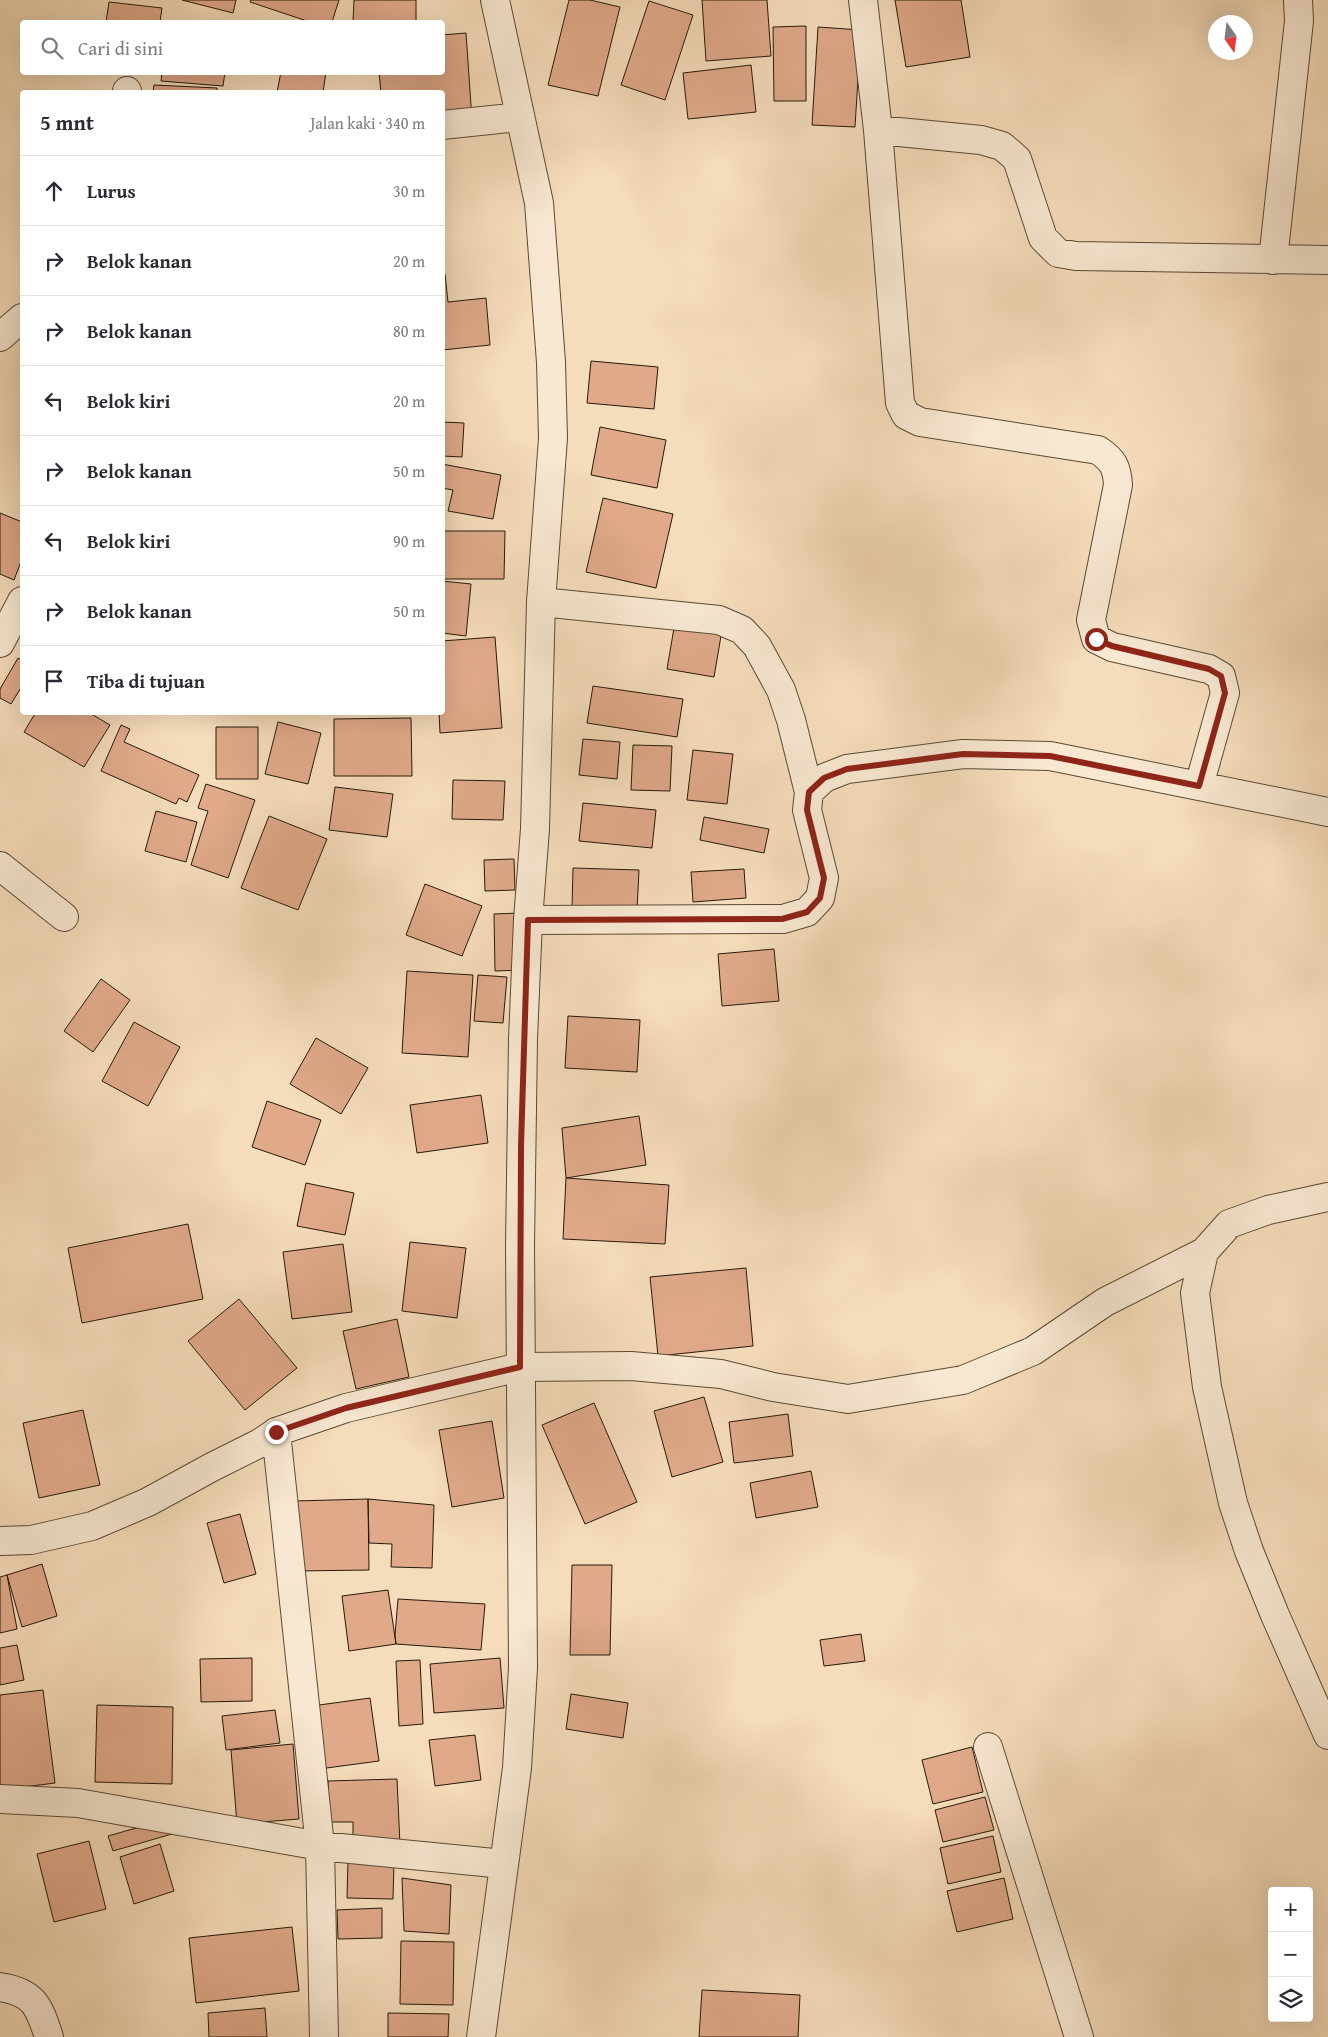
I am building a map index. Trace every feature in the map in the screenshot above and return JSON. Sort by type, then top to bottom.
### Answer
[{"type":"street","points":[[481,2037],[517,1768],[523,1668],[520,1367],[521,1146],[528,920],[535,819],[541,602],[553,438],[551,362],[540,203],[494,0]]},
{"type":"street","points":[[863,0],[878,130],[900,403],[906,415],[920,422],[1098,450],[1110,458],[1118,470],[1118,485],[1092,620],[1096,639],[1112,646],[1209,669],[1221,676],[1225,693],[1199,786]]},
{"type":"street","points":[[1274,260],[1299,20],[1298,0]]},
{"type":"street","points":[[445,125],[520,117]]},
{"type":"street","points":[[878,130],[981,140],[1002,146],[1017,159],[1043,238],[1058,253],[1076,256],[1328,260]]},
{"type":"street","points":[[0,337],[20,320]]},
{"type":"street","points":[[528,920],[782,919],[807,912],[820,898],[824,878],[807,810],[809,792],[791,720],[781,690],[757,646],[742,630],[719,620],[541,602]]},
{"type":"street","points":[[0,643],[20,606]]},
{"type":"street","points":[[809,792],[824,778],[847,769],[963,754],[1050,756],[1328,812]]},
{"type":"street","points":[[0,866],[64,917]]},
{"type":"street","points":[[0,1541],[31,1540],[92,1526],[148,1502],[260,1443],[276,1432],[346,1408],[520,1367],[631,1366],[721,1374],[774,1387],[848,1399],[963,1380],[1033,1351],[1105,1302],[1204,1252],[1229,1224],[1268,1210],[1328,1197]]},
{"type":"street","points":[[1204,1252],[1195,1293],[1207,1387],[1233,1504],[1249,1551],[1328,1735]]},
{"type":"street","points":[[276,1432],[320,1846],[324,2037]]},
{"type":"street","points":[[988,1747],[1079,2037]]},
{"type":"street","points":[[0,1799],[78,1803],[320,1846],[504,1864]]},
{"type":"street","points":[[0,1987],[23,1992],[31,2000],[38,2008],[49,2037]]},
{"type":"building","points":[[182,0],[236,0],[233,13]]},
{"type":"building","points":[[251,0],[339,0],[333,20],[304,20],[250,2]]},
{"type":"building","points":[[354,0],[416,0],[416,20],[353,20]]},
{"type":"building","points":[[569,0],[590,0],[620,7],[598,96],[548,85]]},
{"type":"building","points":[[702,0],[767,0],[771,56],[706,61]]},
{"type":"building","points":[[895,0],[961,0],[970,57],[906,67]]},
{"type":"building","points":[[649,1],[693,15],[665,100],[621,85]]},
{"type":"building","points":[[109,2],[162,8],[160,20],[106,20]]},
{"type":"building","points":[[806,26],[806,101],[774,101],[773,27]]},
{"type":"building","points":[[818,27],[861,30],[855,127],[812,125]]},
{"type":"building","points":[[466,33],[472,120],[445,122],[445,90],[381,90],[379,75],[445,75],[445,35]]},
{"type":"building","points":[[751,65],[756,112],[688,119],[683,73]]},
{"type":"building","points":[[162,75],[225,75],[223,86],[161,81]]},
{"type":"building","points":[[280,75],[326,75],[323,90],[277,90]]},
{"type":"building","points":[[154,85],[217,88],[217,90],[153,90]]},
{"type":"building","points":[[445,274],[448,302],[486,298],[490,345],[445,350]]},
{"type":"building","points":[[591,361],[658,367],[654,409],[587,403]]},
{"type":"building","points":[[445,422],[464,423],[462,457],[445,456]]},
{"type":"building","points":[[600,427],[666,440],[657,488],[591,475]]},
{"type":"building","points":[[445,465],[501,475],[493,519],[448,511],[453,490],[445,489]]},
{"type":"building","points":[[603,498],[673,514],[656,588],[586,572]]},
{"type":"building","points":[[0,513],[20,521],[20,564],[14,580],[0,574]]},
{"type":"building","points":[[445,531],[505,531],[504,579],[445,579]]},
{"type":"building","points":[[445,581],[471,584],[466,636],[445,633]]},
{"type":"building","points":[[675,622],[722,630],[714,677],[667,669]]},
{"type":"building","points":[[495,637],[502,728],[440,733],[439,715],[445,715],[445,641]]},
{"type":"building","points":[[18,658],[20,660],[20,689],[11,704],[0,698],[0,689]]},
{"type":"building","points":[[593,686],[683,699],[677,737],[587,723]]},
{"type":"building","points":[[34,715],[93,715],[110,725],[84,767],[24,732]]},
{"type":"building","points":[[411,718],[412,776],[334,776],[334,719]]},
{"type":"building","points":[[278,722],[321,733],[308,784],[265,774]]},
{"type":"building","points":[[121,725],[130,729],[124,742],[199,775],[187,802],[179,798],[176,804],[101,771]]},
{"type":"building","points":[[216,727],[258,727],[258,779],[216,779]]},
{"type":"building","points":[[583,739],[620,742],[617,779],[579,775]]},
{"type":"building","points":[[633,745],[672,746],[670,791],[631,790]]},
{"type":"building","points":[[693,750],[733,754],[727,804],[687,800]]},
{"type":"building","points":[[453,780],[505,781],[503,820],[452,819]]},
{"type":"building","points":[[206,784],[255,800],[228,878],[191,865],[208,811],[198,808]]},
{"type":"building","points":[[335,787],[393,794],[387,837],[329,830]]},
{"type":"building","points":[[583,803],[656,810],[652,848],[579,841]]},
{"type":"building","points":[[156,811],[197,822],[186,862],[145,851]]},
{"type":"building","points":[[269,816],[327,839],[298,910],[241,888]]},
{"type":"building","points":[[704,817],[769,829],[764,853],[700,840]]},
{"type":"building","points":[[514,859],[515,890],[485,891],[484,860]]},
{"type":"building","points":[[573,868],[639,870],[637,911],[572,909]]},
{"type":"building","points":[[744,869],[746,898],[693,902],[691,872]]},
{"type":"building","points":[[425,884],[482,906],[462,956],[406,935]]},
{"type":"building","points":[[520,913],[522,970],[495,971],[494,914]]},
{"type":"building","points":[[774,949],[779,1001],[722,1006],[718,954]]},
{"type":"building","points":[[407,971],[473,975],[468,1057],[402,1053]]},
{"type":"building","points":[[478,975],[507,977],[503,1023],[474,1021]]},
{"type":"building","points":[[101,979],[130,1000],[93,1052],[64,1031]]},
{"type":"building","points":[[568,1016],[640,1020],[637,1072],[565,1068]]},
{"type":"building","points":[[134,1022],[180,1047],[148,1106],[102,1081]]},
{"type":"building","points":[[316,1038],[368,1068],[341,1114],[290,1084]]},
{"type":"building","points":[[481,1095],[488,1143],[417,1153],[410,1105]]},
{"type":"building","points":[[267,1101],[321,1120],[305,1165],[252,1147]]},
{"type":"building","points":[[639,1116],[646,1165],[566,1178],[562,1128]]},
{"type":"building","points":[[566,1178],[669,1185],[665,1244],[563,1239]]},
{"type":"building","points":[[306,1183],[354,1193],[345,1235],[297,1226]]},
{"type":"building","points":[[188,1224],[203,1299],[82,1323],[68,1248]]},
{"type":"building","points":[[410,1242],[466,1248],[457,1318],[402,1311]]},
{"type":"building","points":[[343,1244],[352,1312],[292,1319],[283,1252]]},
{"type":"building","points":[[746,1268],[753,1346],[658,1356],[650,1277]]},
{"type":"building","points":[[239,1299],[297,1368],[245,1410],[188,1341]]},
{"type":"building","points":[[397,1319],[409,1377],[356,1389],[343,1331]]},
{"type":"building","points":[[704,1397],[723,1462],[672,1477],[654,1411]]},
{"type":"building","points":[[594,1403],[637,1502],[585,1524],[542,1425]]},
{"type":"building","points":[[83,1410],[100,1485],[39,1498],[23,1423]]},
{"type":"building","points":[[788,1414],[793,1456],[734,1463],[729,1422]]},
{"type":"building","points":[[492,1421],[504,1498],[452,1507],[439,1430]]},
{"type":"building","points":[[811,1471],[818,1507],[756,1518],[750,1483]]},
{"type":"building","points":[[368,1499],[369,1570],[296,1571],[295,1501]]},
{"type":"building","points":[[368,1499],[434,1505],[432,1568],[391,1567],[392,1544],[369,1543]]},
{"type":"building","points":[[240,1514],[256,1574],[224,1583],[207,1523]]},
{"type":"building","points":[[42,1564],[57,1616],[22,1627],[7,1575]]},
{"type":"building","points":[[572,1565],[612,1565],[610,1655],[570,1655]]},
{"type":"building","points":[[7,1575],[17,1629],[0,1633],[0,1577]]},
{"type":"building","points":[[388,1590],[396,1644],[349,1651],[342,1596]]},
{"type":"building","points":[[398,1599],[485,1604],[481,1650],[396,1644]]},
{"type":"building","points":[[861,1634],[865,1661],[824,1666],[820,1640]]},
{"type":"building","points":[[17,1645],[24,1680],[0,1685],[0,1648]]},
{"type":"building","points":[[252,1658],[252,1701],[201,1702],[200,1659]]},
{"type":"building","points":[[500,1658],[504,1708],[434,1713],[430,1664]]},
{"type":"building","points":[[420,1660],[423,1724],[399,1726],[396,1661]]},
{"type":"building","points":[[43,1690],[55,1783],[0,1790],[0,1695]]},
{"type":"building","points":[[571,1694],[628,1703],[623,1738],[566,1729]]},
{"type":"building","points":[[370,1698],[379,1761],[319,1769],[312,1706]]},
{"type":"building","points":[[97,1705],[173,1707],[172,1784],[95,1782]]},
{"type":"building","points":[[275,1710],[280,1743],[226,1750],[222,1716]]},
{"type":"building","points":[[475,1735],[481,1780],[435,1786],[429,1740]]},
{"type":"building","points":[[293,1744],[299,1819],[237,1824],[231,1750]]},
{"type":"building","points":[[972,1747],[983,1792],[933,1804],[922,1760]]},
{"type":"building","points":[[397,1779],[400,1845],[353,1847],[353,1822],[330,1822],[328,1781]]},
{"type":"building","points":[[985,1797],[994,1830],[943,1842],[935,1810]]},
{"type":"building","points":[[168,1819],[172,1834],[113,1851],[108,1836]]},
{"type":"building","points":[[993,1836],[1001,1872],[948,1884],[940,1848]]},
{"type":"building","points":[[89,1841],[106,1909],[54,1922],[37,1854]]},
{"type":"building","points":[[160,1844],[174,1891],[134,1904],[120,1857]]},
{"type":"building","points":[[348,1861],[394,1862],[393,1899],[347,1898]]},
{"type":"building","points":[[402,1878],[451,1885],[449,1934],[404,1931]]},
{"type":"building","points":[[1004,1878],[1013,1919],[957,1932],[947,1891]]},
{"type":"building","points":[[382,1908],[382,1938],[338,1939],[337,1910]]},
{"type":"building","points":[[292,1927],[299,1991],[196,2003],[189,1938]]},
{"type":"building","points":[[401,1941],[454,1942],[453,2005],[400,2004]]},
{"type":"building","points":[[702,1990],[800,1995],[798,2037],[699,2037]]},
{"type":"building","points":[[265,2008],[267,2037],[209,2037],[208,2013]]},
{"type":"building","points":[[388,2013],[449,2014],[448,2037],[388,2037]]},
{"type":"route","points":[[276,1432],[346,1408],[520,1367],[521,1146],[528,920],[782,919],[807,912],[820,898],[824,878],[807,810],[809,792],[824,778],[847,769],[963,754],[1050,756],[1199,786],[1225,693],[1221,676],[1209,669],[1112,646],[1096,639]]}]
